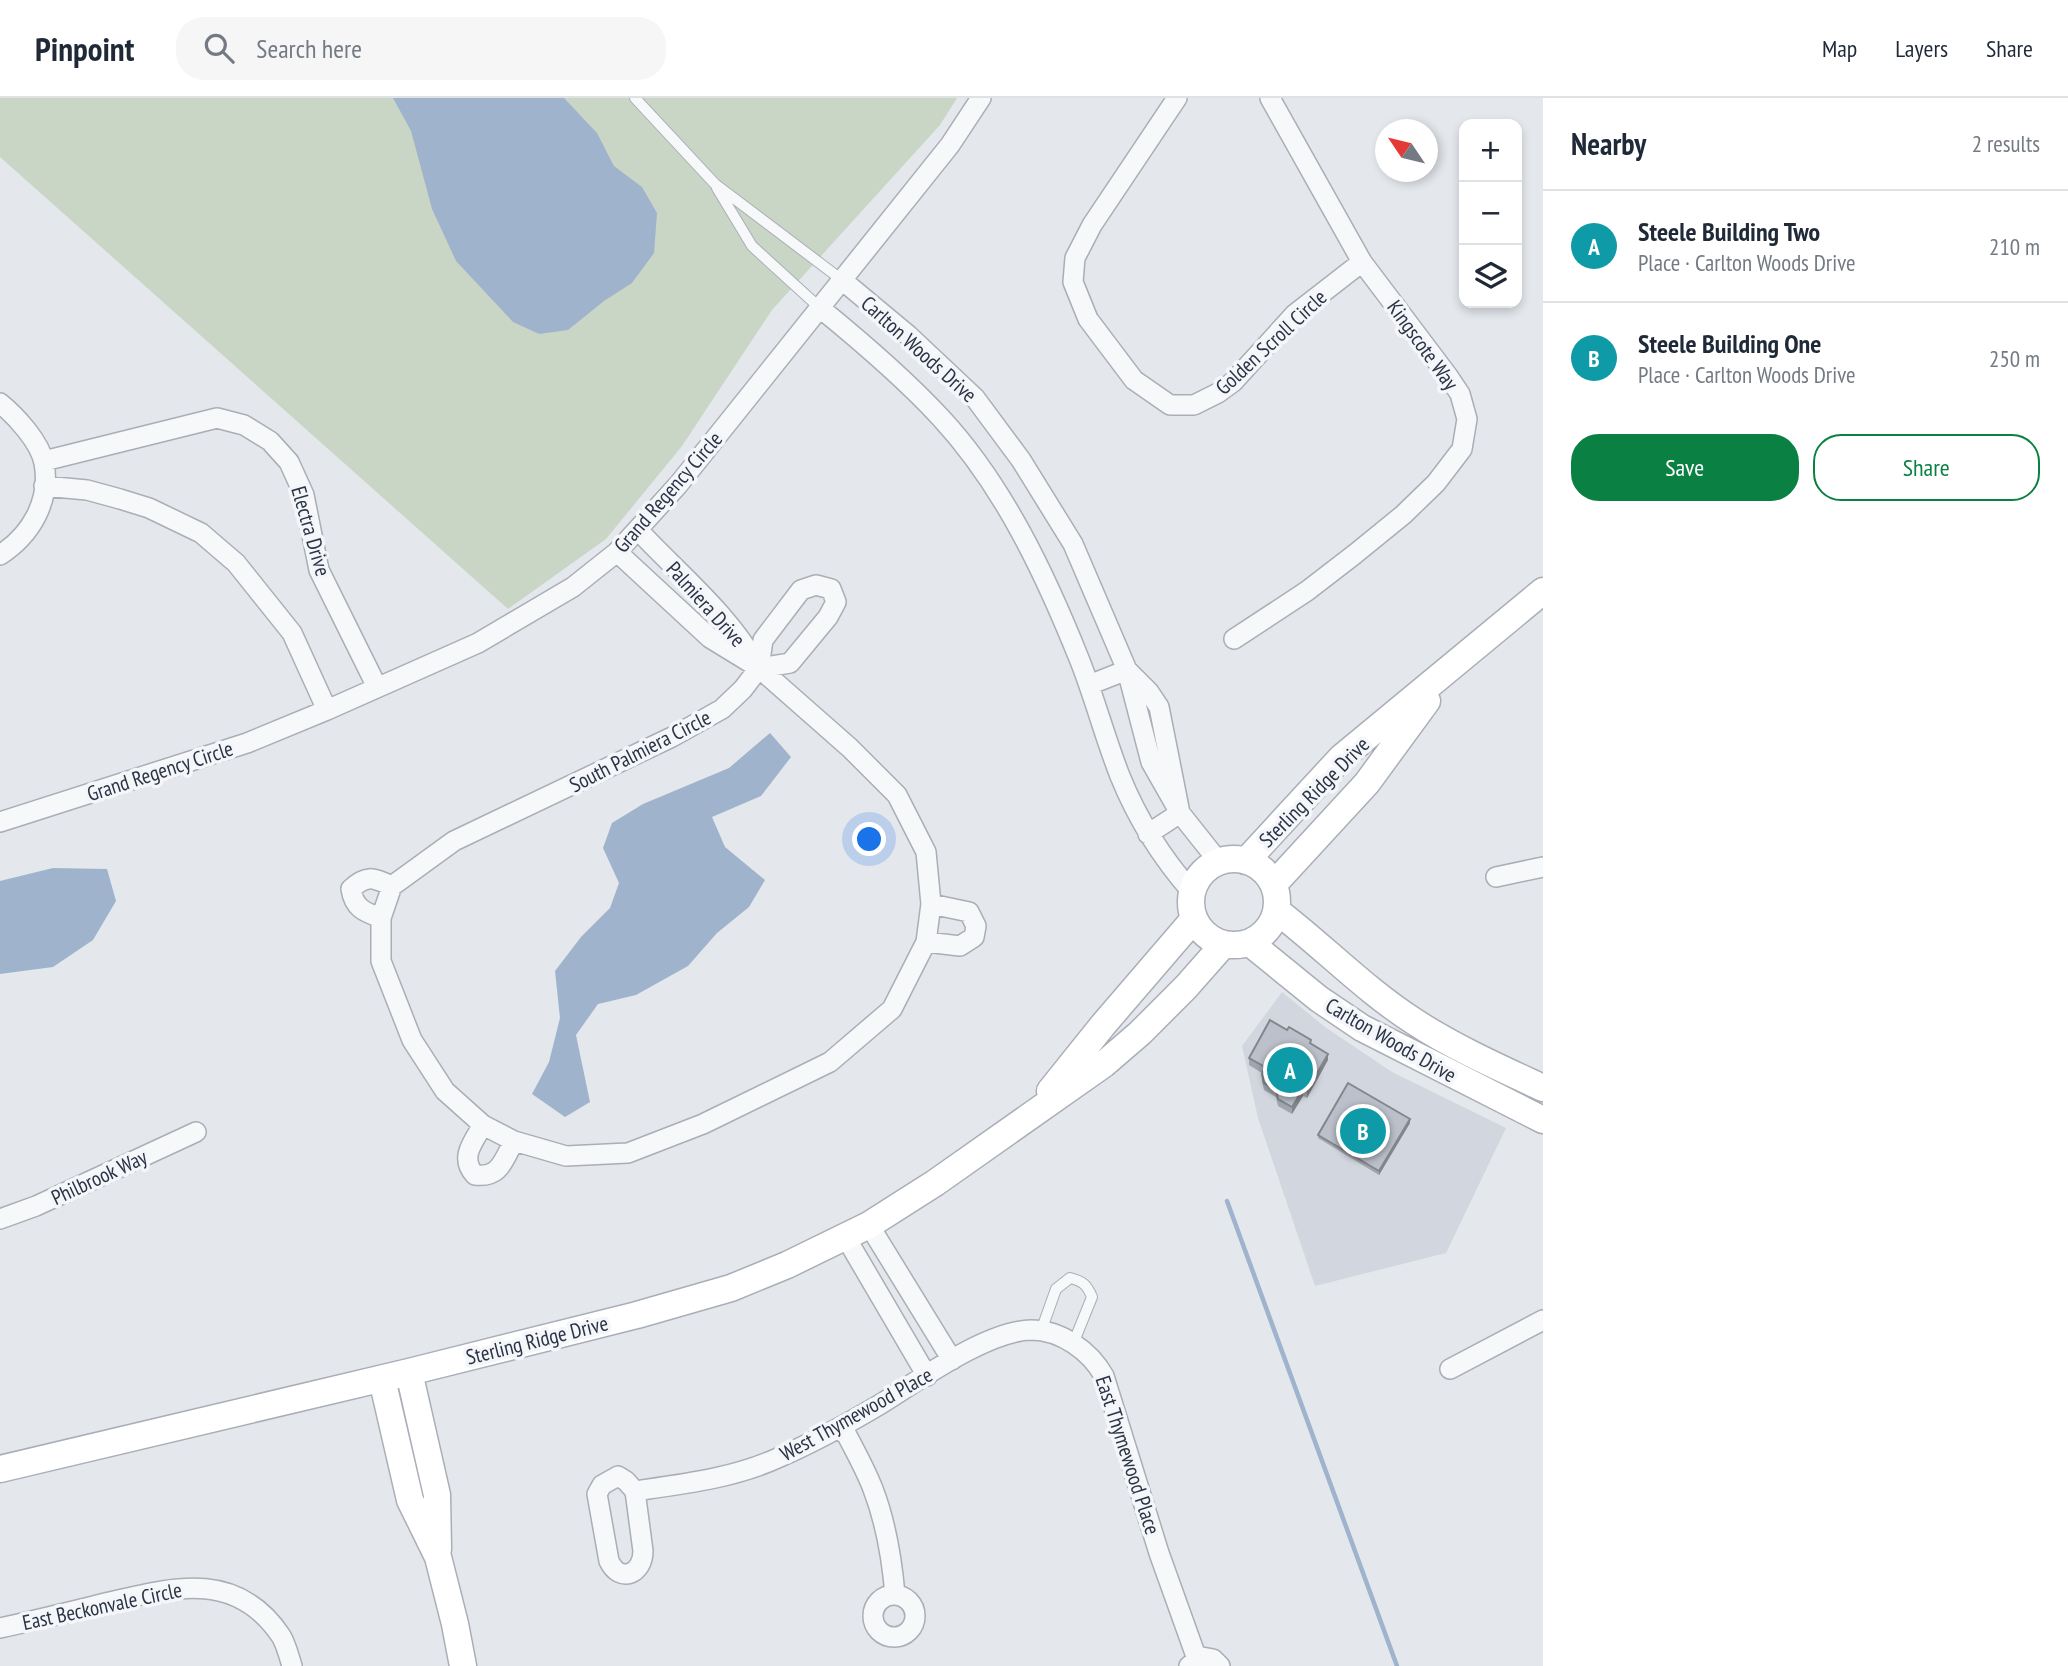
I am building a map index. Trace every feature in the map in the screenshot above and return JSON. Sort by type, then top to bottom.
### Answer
[{"type":"street","name":"Grand Regency Circle","points":[[0,822],[247,743],[478,643],[573,587],[617,552],[678,485],[950,145],[981,98]]},
{"type":"street","name":"Golden Scroll Circle","points":[[1177,98],[1092,225],[1075,258],[1073,282],[1088,319],[1134,380],[1170,405],[1194,405],[1218,393],[1233,382],[1296,314],[1362,262]]},
{"type":"street","name":"Kingscote Way","points":[[1234,639],[1307,591],[1403,515],[1436,483],[1462,449],[1467,419],[1460,394],[1362,262],[1270,98]]},
{"type":"street","name":"Carlton Woods Drive","points":[[842,280],[908,335],[975,398],[1021,460],[1073,544],[1127,670],[1151,762],[1180,813],[1219,862]]},
{"type":"street","name":"Carlton Woods Drive","points":[[820,308],[886,363],[943,420],[991,481],[1036,562],[1088,685],[1121,777],[1148,834],[1192,892]]},
{"type":"street","points":[[0,402],[28,433],[44,461],[43,499],[36,517],[26,535],[0,555]]},
{"type":"street","name":"Electra Drive","points":[[44,461],[217,418],[244,425],[270,441],[289,462],[303,495],[319,570],[377,687]]},
{"type":"street","points":[[44,485],[87,490],[120,499],[201,533],[236,563],[292,633],[327,710]]},
{"type":"street","name":"Palmiera Drive","points":[[638,530],[727,622],[759,668]]},
{"type":"street","name":"Palmiera Drive","points":[[617,552],[710,638],[759,668]]},
{"type":"street","points":[[816,585],[831,589],[836,602],[828,617],[790,663],[759,668],[762,640],[801,590],[816,585]]},
{"type":"street","name":"Sterling Ridge Drive","points":[[1246,860],[1341,758],[1543,591]]},
{"type":"street","points":[[381,918],[362,911],[353,900],[351,890],[360,880],[372,878],[392,886],[381,918],[382,961],[412,1040],[445,1091],[483,1125],[514,1141],[566,1156],[628,1153],[703,1124],[830,1062],[892,1009],[926,942],[932,904],[926,852],[897,795],[850,748],[759,668]]},
{"type":"street","name":"South Palmiera Circle","points":[[392,886],[454,841],[672,737],[722,709],[743,689],[759,668]]},
{"type":"street","points":[[1088,685],[1127,670]]},
{"type":"street","name":"Sterling Ridge Drive","points":[[1274,884],[1367,783],[1448,671]]},
{"type":"street","points":[[1148,834],[1180,813]]},
{"type":"street","points":[[1246,860],[1258,866],[1274,884],[1278,898],[1277,911],[1268,930],[1250,943],[1237,946],[1223,944],[1206,935],[1194,919],[1192,892],[1202,873],[1219,862],[1246,860]]},
{"type":"street","points":[[1496,877],[1543,867]]},
{"type":"street","points":[[926,942],[960,946],[974,937],[976,926],[969,912],[932,904]]},
{"type":"street","name":"Carlton Woods Drive","points":[[1277,911],[1370,990],[1416,1023],[1484,1061],[1543,1088]]},
{"type":"street","name":"Sterling Ridge Drive","points":[[1034,1112],[1103,1025],[1194,919]]},
{"type":"street","name":"Carlton Woods Drive","points":[[1250,943],[1319,999],[1362,1028],[1543,1120]]},
{"type":"street","name":"Sterling Ridge Drive","points":[[0,1469],[382,1379],[637,1315],[732,1288],[787,1265],[869,1225],[935,1183],[1104,1064],[1140,1033],[1223,944]]},
{"type":"street","points":[[1473,1086],[1484,1061]]},
{"type":"street","points":[[483,1125],[467,1153],[468,1168],[475,1175],[487,1177],[499,1169],[514,1141]]},
{"type":"street","name":"Philbrook Way","points":[[0,1219],[36,1206],[196,1132]]},
{"type":"street","points":[[869,1225],[953,1360]]},
{"type":"street","points":[[845,1236],[927,1376]]},
{"type":"street","points":[[1450,1369],[1543,1320]]},
{"type":"street","name":"East Thymewood Place","points":[[953,1360],[993,1339],[1012,1333],[1041,1331],[1073,1344],[1096,1360],[1104,1376],[1193,1662],[1208,1657],[1220,1666]]},
{"type":"street","name":"West Thymewood Place","points":[[635,1491],[735,1473],[776,1459],[842,1426],[953,1360]]},
{"type":"street","points":[[409,1372],[438,1495],[438,1558]]},
{"type":"street","points":[[382,1379],[410,1500],[438,1558],[463,1666]]},
{"type":"street","points":[[842,1426],[880,1507],[895,1595]]},
{"type":"street","name":"East Beckonvale Circle","points":[[0,1628],[158,1591],[194,1587],[226,1593],[251,1605],[282,1637],[292,1666]]},
{"type":"lane","name":"Carlton Woods Drive","points":[[635,98],[715,184],[842,280]]},
{"type":"lane","name":"Carlton Woods Drive","points":[[715,184],[752,246],[820,308]]},
{"type":"lane","points":[[1041,1331],[1056,1289],[1070,1278],[1081,1280],[1092,1297],[1073,1344]]},
{"type":"shaded area","points":[[1282,992],[1325,1027],[1392,1072],[1506,1128],[1446,1253],[1315,1286],[1258,1118],[1242,1046]]},
{"type":"green space","points":[[0,98],[957,98],[940,125],[772,310],[682,446],[606,539],[508,609],[0,157]]},
{"type":"water","points":[[393,98],[564,98],[597,133],[614,166],[642,187],[657,213],[654,253],[632,283],[568,330],[539,334],[513,322],[456,261],[432,209],[411,131]]},
{"type":"water","points":[[770,733],[791,757],[761,796],[712,817],[725,847],[765,880],[749,907],[717,933],[688,966],[636,995],[598,1004],[576,1035],[590,1102],[565,1117],[532,1094],[549,1062],[560,1018],[555,971],[581,937],[610,908],[619,883],[603,848],[612,823],[643,804],[729,768]]},
{"type":"water","points":[[53,868],[107,869],[116,901],[93,940],[53,967],[0,974],[0,881]]},
{"type":"building","points":[[1270,1020],[1287,1030],[1289,1027],[1328,1054],[1307,1091],[1303,1089],[1292,1107],[1278,1099],[1276,1090],[1264,1083],[1262,1074],[1265,1067],[1249,1058]]},
{"type":"building","points":[[1348,1083],[1410,1119],[1379,1171],[1318,1135]]},
{"type":"waterway","points":[[1227,1201],[1397,1666]]},
{"type":"place","name":"Steele Building Two","points":[[1290,1070]]},
{"type":"place","name":"Steele Building One","points":[[1363,1131]]}]
